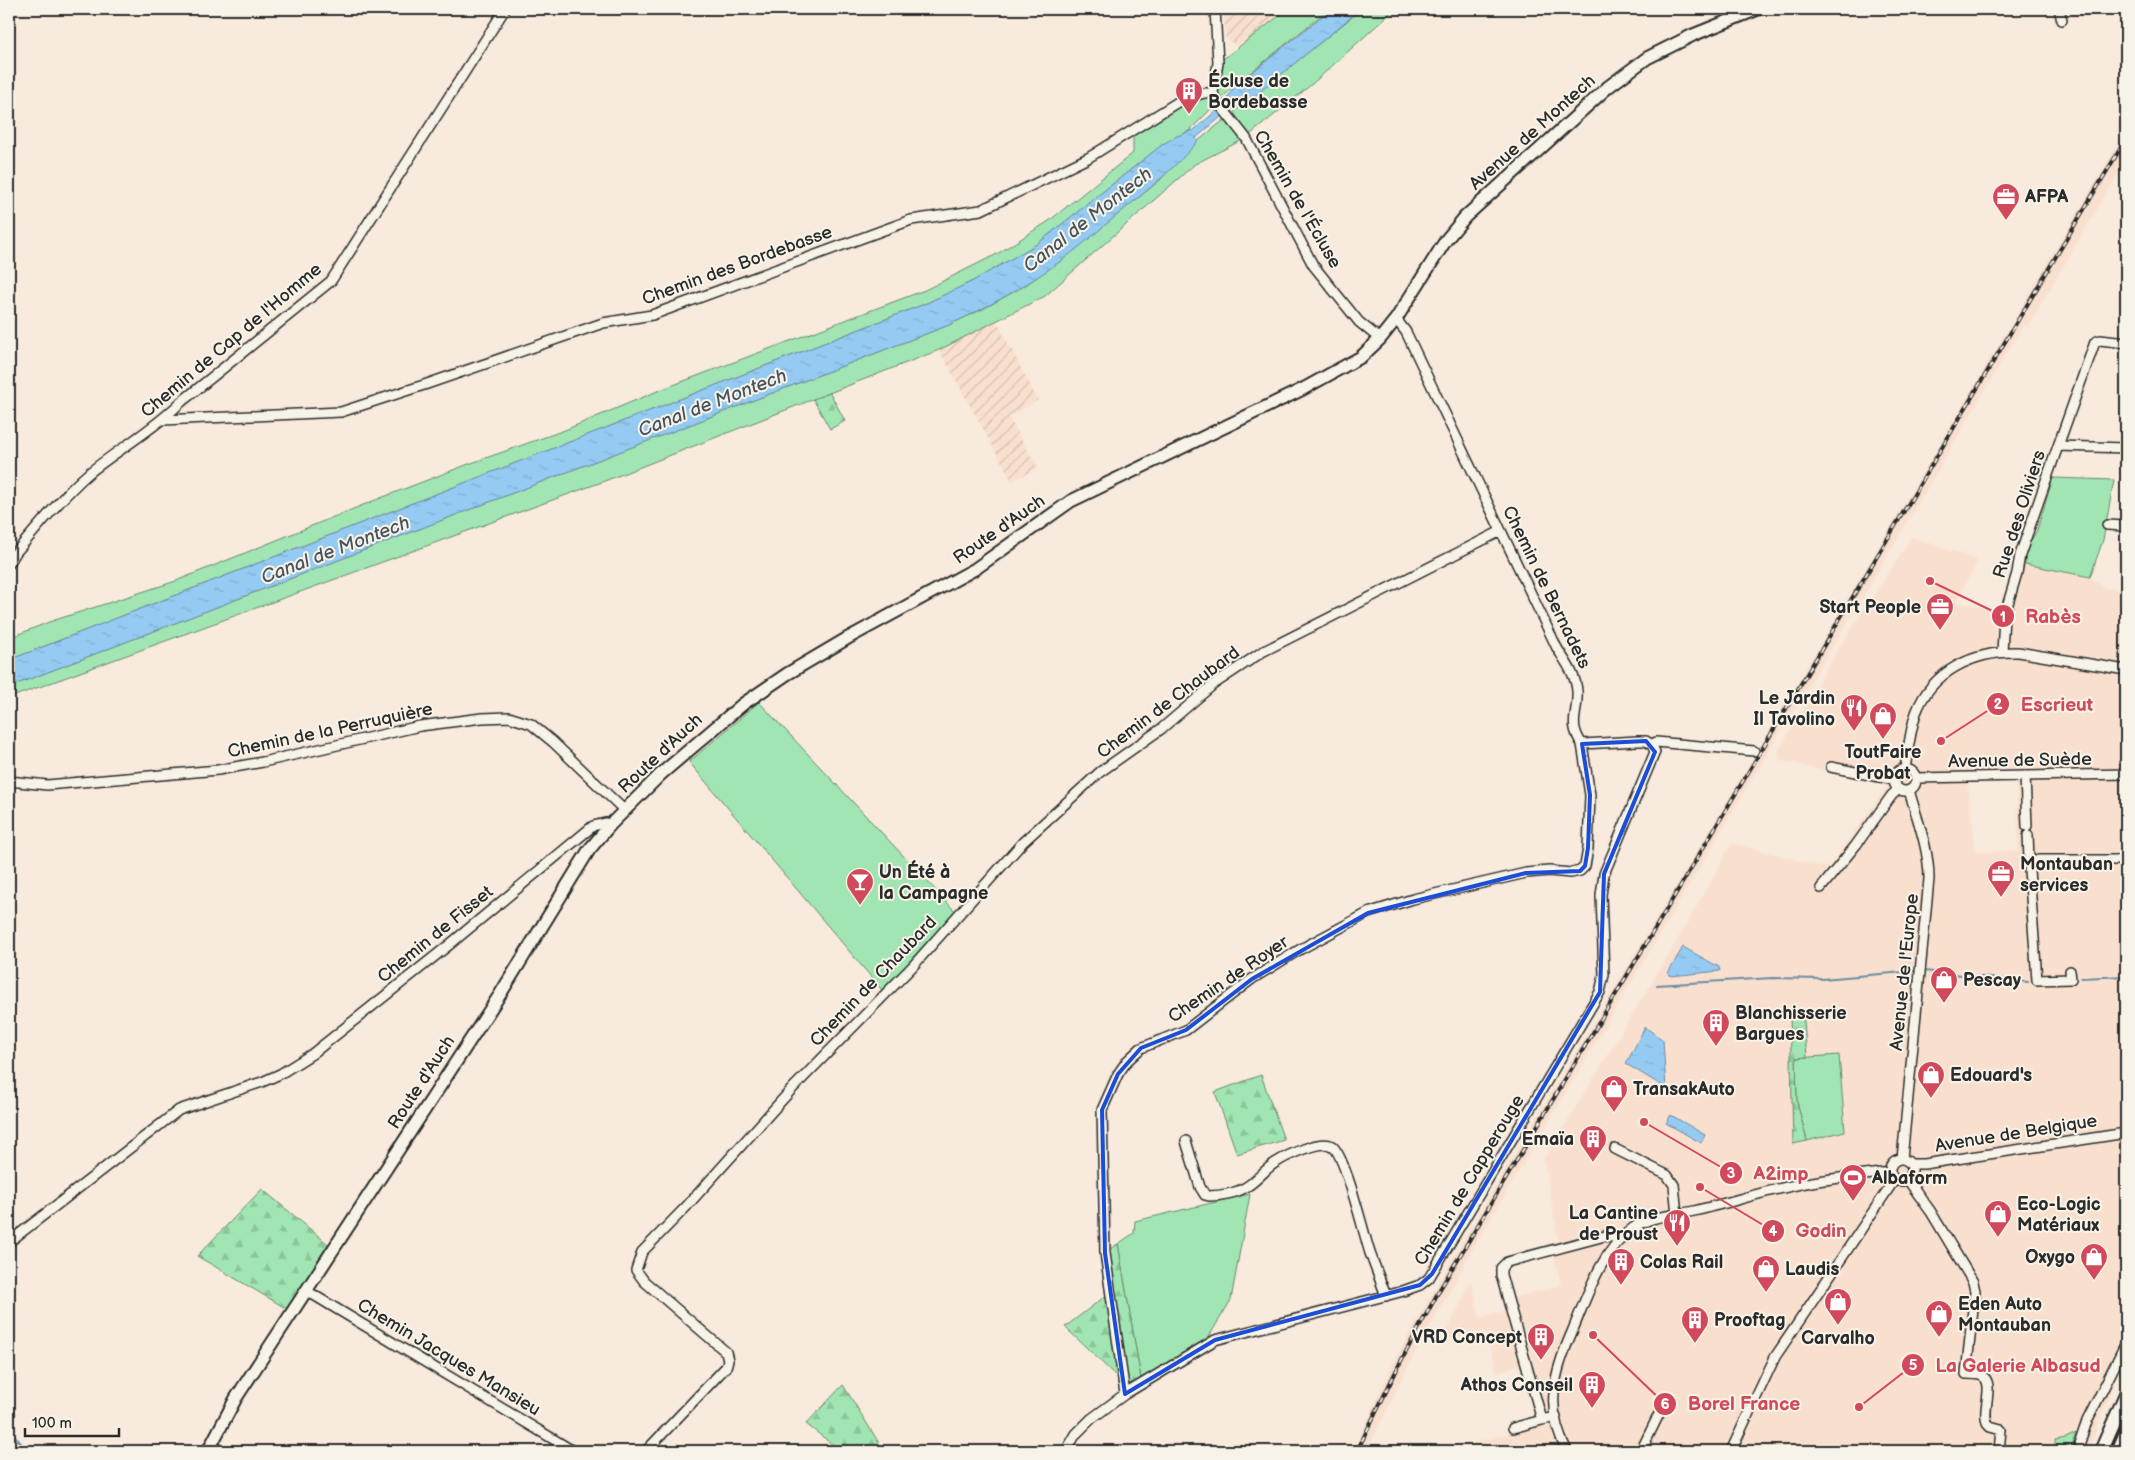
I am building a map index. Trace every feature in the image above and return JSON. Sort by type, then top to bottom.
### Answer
[{"type":"highway","points":[[2101,1451],[2126,1394]]},
{"type":"highway","points":[[2108,1451],[2126,1412]]},
{"type":"highway","points":[[2118,1451],[2126,1433]]},
{"type":"highway","points":[[2125,1451],[2126,1445]]},
{"type":"main road","name":"Avenue de Montech","points":[[1380,339],[1396,319],[1446,240],[1465,217],[1608,87],[1647,58],[1758,9]]},
{"type":"main road","name":"Route d'Auch","points":[[208,1451],[236,1398],[425,1106],[501,993],[589,850],[624,810],[660,774],[742,704],[787,674],[848,638],[975,569],[1085,493],[1303,389],[1360,357],[1380,339]]},
{"type":"street","name":"Chemin de Cap de l'Homme","points":[[9,564],[16,552],[75,485],[163,420],[180,403],[331,281],[505,9]]},
{"type":"street","points":[[1213,92],[1218,63],[1215,9]]},
{"type":"street","points":[[2059,9],[2062,20]]},
{"type":"street","name":"Chemin des Bordebasse","points":[[163,420],[341,412],[603,323],[652,315],[911,220],[981,210],[1088,158],[1181,100],[1213,92]]},
{"type":"street","name":"Chemin de l'Écluse","points":[[1213,92],[1217,102],[1246,138],[1313,265],[1359,322],[1380,339]]},
{"type":"street","name":"Chemin de Bernadets","points":[[1396,319],[1406,332],[1557,648],[1573,675],[1577,689],[1573,725],[1582,744]]},
{"type":"street","name":"Rue des Oliviers","points":[[2002,652],[2004,617],[2017,573],[2020,555],[2092,348],[2095,342],[2100,340],[2126,343]]},
{"type":"street","name":"Rue des Oliviers","points":[[2058,446],[2126,448]]},
{"type":"street","points":[[2107,525],[2126,526]]},
{"type":"street","name":"Chemin de Chaubard","points":[[646,1451],[726,1367],[728,1360],[726,1352],[644,1281],[636,1270],[638,1261],[642,1252],[686,1207],[792,1089],[912,967],[1023,842],[1100,772],[1161,729],[1214,684],[1262,652],[1502,531]]},
{"type":"street","points":[[1905,769],[1915,716],[1924,697],[1940,678],[1968,660],[2002,652],[2028,654],[2126,670]]},
{"type":"street","name":"Chemin de la Perruquière","points":[[9,781],[47,785],[218,770],[263,762],[420,726],[482,718],[509,717],[531,724],[553,742],[624,810]]},
{"type":"street","points":[[1582,744],[1646,741],[1652,745],[1656,742],[1754,751]]},
{"type":"street","name":"Chemin de Royer","points":[[1125,1394],[1105,1253],[1102,1110],[1122,1067],[1141,1048],[1186,1030],[1252,979],[1299,950],[1368,913],[1414,899],[1526,873],[1571,873],[1580,871],[1585,866],[1588,848],[1590,795],[1582,744]]},
{"type":"street","name":"Chemin de Capperouge","points":[[1066,1451],[1076,1434],[1091,1418],[1125,1394],[1215,1340],[1386,1296],[1420,1285],[1432,1274],[1600,992],[1604,975],[1600,895],[1604,874],[1655,752],[1652,745]]},
{"type":"street","points":[[1832,767],[1894,780],[1899,789]]},
{"type":"street","points":[[1821,888],[1856,845],[1892,795],[1899,789],[1909,790],[1914,786],[1915,778],[1913,773],[1905,769],[1899,771],[1894,780]]},
{"type":"street","name":"Avenue de Suède","points":[[1915,778],[2126,774]]},
{"type":"street","points":[[2025,776],[2028,830],[2034,860],[2126,860]]},
{"type":"street","name":"Avenue de l'Europe","points":[[1902,1158],[1928,895],[1929,864],[1909,790]]},
{"type":"street","name":"Chemin de Fisset","points":[[9,1242],[179,1110],[280,1074],[312,1054],[449,945],[593,826],[605,823],[611,824]]},
{"type":"street","points":[[2029,870],[2037,980],[2071,979],[2070,971]]},
{"type":"street","name":"Avenue de Belgique","points":[[1912,1164],[1924,1164],[2126,1133]]},
{"type":"street","points":[[1186,1140],[1200,1187],[1205,1195],[1210,1196],[1245,1188],[1266,1169],[1285,1156],[1325,1144],[1333,1146],[1339,1154],[1346,1172],[1371,1255],[1386,1296]]},
{"type":"street","points":[[1615,1149],[1667,1175],[1674,1185],[1677,1214]]},
{"type":"street","points":[[1567,1451],[1553,1401],[1557,1368],[1598,1271],[1620,1240],[1632,1229],[1653,1218],[1677,1214],[1797,1184],[1892,1176],[1901,1182],[1908,1180],[1913,1171],[1912,1164],[1902,1158],[1893,1162],[1892,1176],[1775,1357],[1731,1451]]},
{"type":"street","points":[[1908,1180],[1931,1212],[1974,1282],[1975,1291],[1966,1374],[1982,1376],[1987,1380],[1986,1419],[1990,1427],[2001,1430],[1999,1451]]},
{"type":"street","points":[[1542,1420],[1501,1268],[1507,1262],[1605,1236],[1620,1240]]},
{"type":"street","name":"Chemin Jacques Mansieu","points":[[307,1291],[573,1451]]},
{"type":"street","points":[[2077,1451],[2087,1421],[2126,1342]]},
{"type":"street","points":[[1641,1451],[1660,1412]]},
{"type":"street","points":[[1513,1428],[1556,1417]]},
{"type":"highlighted area","points":[[1646,741],[1655,752],[1604,874],[1600,992],[1432,1274],[1420,1285],[1215,1340],[1125,1394],[1105,1253],[1102,1110],[1118,1074],[1141,1048],[1186,1030],[1252,979],[1368,913],[1526,873],[1580,871],[1585,866],[1588,848],[1590,795],[1582,744]]},
{"type":"shaded area","points":[[1223,9],[1288,9],[1240,46],[1226,40]]},
{"type":"shaded area","points":[[2067,9],[2088,9],[2088,15],[2069,18]]},
{"type":"shaded area","points":[[2126,131],[2126,160],[2028,326],[2024,324],[1475,1245],[1408,1366],[1367,1451],[1353,1451],[1396,1358],[1464,1238],[1757,752]]},
{"type":"shaded area","points":[[996,320],[1038,400],[1009,417],[1038,468],[1012,481],[939,350]]},
{"type":"shaded area","points":[[1912,537],[1978,560],[1956,602],[2010,612],[2025,564],[2090,577],[2104,588],[2126,589],[2126,1359],[2116,1378],[2088,1451],[1445,1451],[1541,1424],[1523,1364],[1497,1372],[1485,1331],[1443,1340],[1471,1281],[1480,1317],[1513,1309],[1510,1299],[1561,1285],[1552,1248],[1559,1245],[1544,1159],[1676,943],[1732,843],[1828,868],[1888,786],[1780,760],[1779,750],[1835,654]],"holes":[[[2016,779],[2019,851],[1976,852],[1967,780]]]},
{"type":"green space","points":[[1288,9],[1329,9],[1233,87],[1189,131],[1163,144],[1037,244],[973,281],[927,303],[9,660],[9,638],[49,622],[176,581],[373,501],[466,465],[565,430],[660,390],[925,290],[997,254],[1049,221],[1133,153],[1133,131],[1181,100],[1213,92],[1218,63]]},
{"type":"green space","points":[[1362,9],[1395,9],[1312,84],[1246,138],[1195,164],[1045,296],[939,350],[602,482],[9,698],[9,687],[949,325],[985,308],[1024,286],[1062,260],[1160,180],[1198,141]]},
{"type":"green space","points":[[830,393],[845,421],[830,429],[813,399]]},
{"type":"green space","points":[[2053,478],[2114,480],[2103,540],[2090,577],[2025,564],[2025,551],[2037,530]]},
{"type":"green space","points":[[759,702],[955,911],[883,991],[689,762]]},
{"type":"green space","points":[[1803,1011],[1807,1057],[1796,1058],[1797,1102],[1807,1141],[1793,1144],[1790,1012]]},
{"type":"green space","points":[[1839,1055],[1845,1131],[1807,1141],[1797,1102],[1796,1058]]},
{"type":"green space","points":[[1261,1075],[1284,1140],[1237,1154],[1215,1092]]},
{"type":"green space","points":[[262,1189],[328,1244],[289,1310],[197,1256]]},
{"type":"green space","points":[[1250,1194],[1231,1300],[1208,1338],[1141,1379],[1118,1244],[1134,1233],[1135,1221]]},
{"type":"green space","points":[[1118,1244],[1141,1379],[1120,1392],[1117,1377],[1065,1327],[1112,1291],[1108,1250]]},
{"type":"green space","points":[[843,1385],[884,1451],[841,1451],[806,1424]]},
{"type":"green space","points":[[2076,1433],[2070,1451],[2055,1451],[2055,1440],[2066,1438]]},
{"type":"water","name":"Canal de Montech","points":[[1331,9],[1361,9],[1245,104],[1228,111],[1196,138],[1198,141],[1161,178],[1062,260],[1007,295],[979,310],[949,325],[9,687],[9,660],[927,303],[973,281],[1037,244],[1163,144],[1177,136],[1194,130],[1223,105],[1234,87]]},
{"type":"water","points":[[1683,947],[1719,967],[1720,971],[1671,976],[1668,973]]},
{"type":"water","points":[[1645,1027],[1663,1040],[1666,1088],[1626,1064]]},
{"type":"water","points":[[1671,1115],[1705,1135],[1701,1143],[1666,1123]]},
{"type":"waterway","points":[[1657,985],[1772,978],[1822,979],[1916,971]]},
{"type":"waterway","points":[[1924,971],[2028,982]]},
{"type":"waterway","points":[[2081,978],[2126,976]]},
{"type":"waterway","points":[[9,1429],[27,1451]]},
{"type":"railway","points":[[1357,1451],[1401,1361],[1440,1289],[2126,139]]},
{"type":"place","name":"Écluse de Bordebasse","points":[[1189,115]]},
{"type":"place","name":"AFPA","points":[[2006,221]]},
{"type":"place","name":"Rabès","points":[[1930,581]]},
{"type":"place","name":"Start People","points":[[1940,631]]},
{"type":"place","name":"Le Jardin Il Tavolino","points":[[1854,732]]},
{"type":"place","name":"ToutFaire Probat","points":[[1883,740]]},
{"type":"place","name":"Escrieut","points":[[1941,741]]},
{"type":"place","name":"Montauban services","points":[[2001,898]]},
{"type":"place","name":"Un Été à la Campagne","points":[[860,906]]},
{"type":"place","name":"Pescay","points":[[1944,1004]]},
{"type":"place","name":"Blanchisserie Bargues","points":[[1716,1047]]},
{"type":"place","name":"Edouard's","points":[[1931,1099]]},
{"type":"place","name":"TransakAuto","points":[[1614,1113]]},
{"type":"place","name":"A2imp","points":[[1644,1122]]},
{"type":"place","name":"Emaïa","points":[[1593,1163]]},
{"type":"place","name":"Godin","points":[[1700,1187]]},
{"type":"place","name":"Albaform","points":[[1853,1202]]},
{"type":"place","name":"Eco-Logic Matériaux","points":[[1998,1238]]},
{"type":"place","name":"La Cantine de Proust","points":[[1677,1247]]},
{"type":"place","name":"Oxygo","points":[[2094,1281]]},
{"type":"place","name":"Colas Rail","points":[[1621,1286]]},
{"type":"place","name":"Laudis","points":[[1766,1293]]},
{"type":"place","name":"Carvalho","points":[[1838,1326]]},
{"type":"place","name":"Borel France","points":[[1593,1335]]},
{"type":"place","name":"Eden Auto Montauban","points":[[1939,1338]]},
{"type":"place","name":"Prooftag","points":[[1695,1344]]},
{"type":"place","name":"VRD Concept","points":[[1541,1361]]},
{"type":"place","name":"La Galerie Albasud","points":[[1859,1407]]},
{"type":"place","name":"Athos Conseil","points":[[1592,1409]]}]
